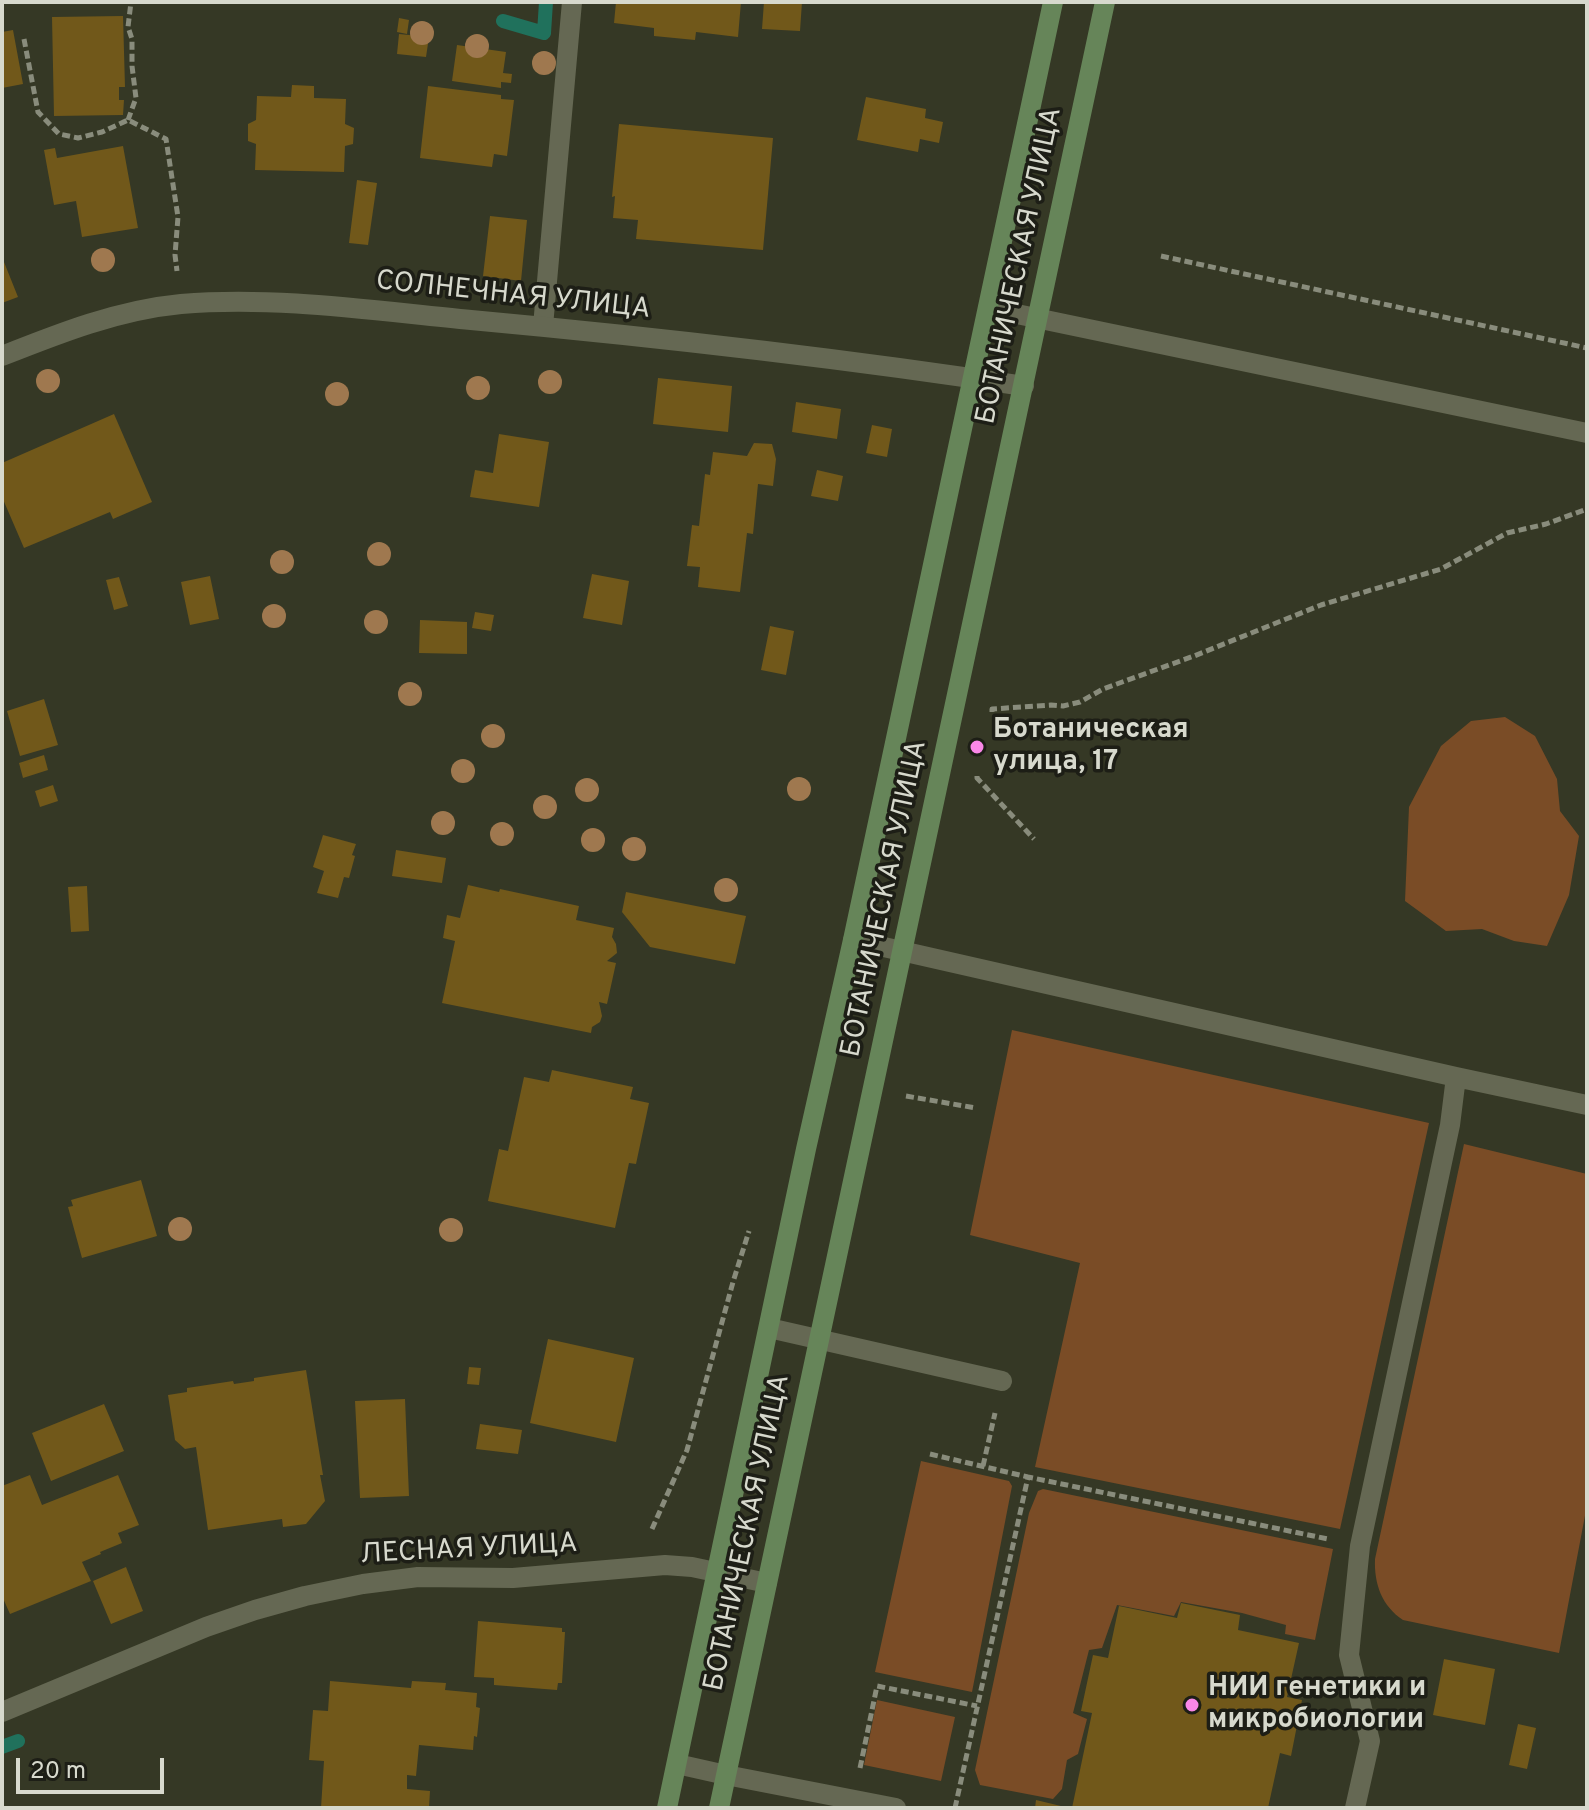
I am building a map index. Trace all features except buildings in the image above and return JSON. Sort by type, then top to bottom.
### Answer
[{"type":"street","points":[[543,326],[572,2]]},
{"type":"street","name":"БОТАНИЧЕСКАЯ УЛИЦА","points":[[667,1808],[1053,2]]},
{"type":"street","name":"БОТАНИЧЕСКАЯ УЛИЦА","points":[[719,1808],[1105,2]]},
{"type":"street","name":"СОЛНЕЧНАЯ УЛИЦА","points":[[2,356],[116,315],[181,304],[262,302],[543,326],[804,356],[1024,386]]},
{"type":"street","points":[[988,308],[1587,433]]},
{"type":"street","points":[[853,940],[1587,1105]]},
{"type":"street","points":[[1355,1808],[1370,1741],[1349,1655],[1360,1546],[1450,1125],[1456,1077]]},
{"type":"street","points":[[769,1328],[1002,1381]]},
{"type":"street","name":"ЛЕСНАЯ УЛИЦА","points":[[2,1712],[206,1627],[305,1596],[363,1584],[418,1577],[513,1578],[665,1565],[692,1567],[767,1583]]},
{"type":"street","points":[[677,1764],[896,1808]]},
{"type":"path","points":[[24,39],[38,112],[59,134],[78,138],[102,132],[128,120],[136,98],[132,39],[128,27],[131,2]]},
{"type":"path","points":[[128,120],[166,139],[178,217],[175,255],[181,304]]},
{"type":"path","points":[[1161,256],[1587,348]]},
{"type":"path","points":[[989,723],[992,709],[1063,706],[1080,702],[1103,689],[1321,605],[1441,569],[1507,533],[1546,524],[1587,509]]},
{"type":"path","points":[[980,764],[977,778],[1034,839]]},
{"type":"path","points":[[904,1095],[976,1108]]},
{"type":"path","points":[[635,1567],[687,1450],[752,1223]]},
{"type":"path","points":[[983,1466],[1002,1381]]},
{"type":"path","points":[[930,1454],[1360,1546]]},
{"type":"path","points":[[955,1808],[1028,1477]]},
{"type":"path","points":[[854,1799],[877,1686],[978,1706]]},
{"type":"shaded area","points":[[1505,717],[1535,736],[1557,779],[1560,811],[1579,836],[1569,895],[1547,946],[1514,941],[1482,929],[1446,931],[1405,901],[1409,807],[1441,746],[1471,721]]},
{"type":"shaded area","points":[[1012,1030],[1429,1123],[1340,1529],[1035,1467],[1080,1263],[970,1235]]},
{"type":"shaded area","points":[[1464,1144],[1587,1174],[1587,1505],[1559,1653],[1403,1620],[1385,1601],[1376,1577],[1375,1559]]},
{"type":"shaded area","points":[[921,1461],[1009,1481],[1012,1486],[972,1692],[875,1672]]},
{"type":"shaded area","points":[[1043,1489],[1333,1549],[1315,1640],[1285,1634],[1286,1625],[1181,1602],[1174,1616],[1117,1605],[1102,1648],[1089,1650],[1073,1713],[1087,1719],[1078,1754],[1067,1760],[1062,1789],[1053,1799],[980,1785],[975,1770],[1029,1513],[1038,1491]]},
{"type":"shaded area","points":[[877,1700],[955,1717],[941,1781],[864,1765]]},
{"type":"waterway","points":[[503,21],[544,33],[546,2]]},
{"type":"waterway","points":[[2,1747],[18,1741]]},
{"type":"place","name":"Ботаническая улица, 17","points":[[977,747]]},
{"type":"place","name":"НИИ генетики и микробиологии","points":[[1192,1705]]}]
